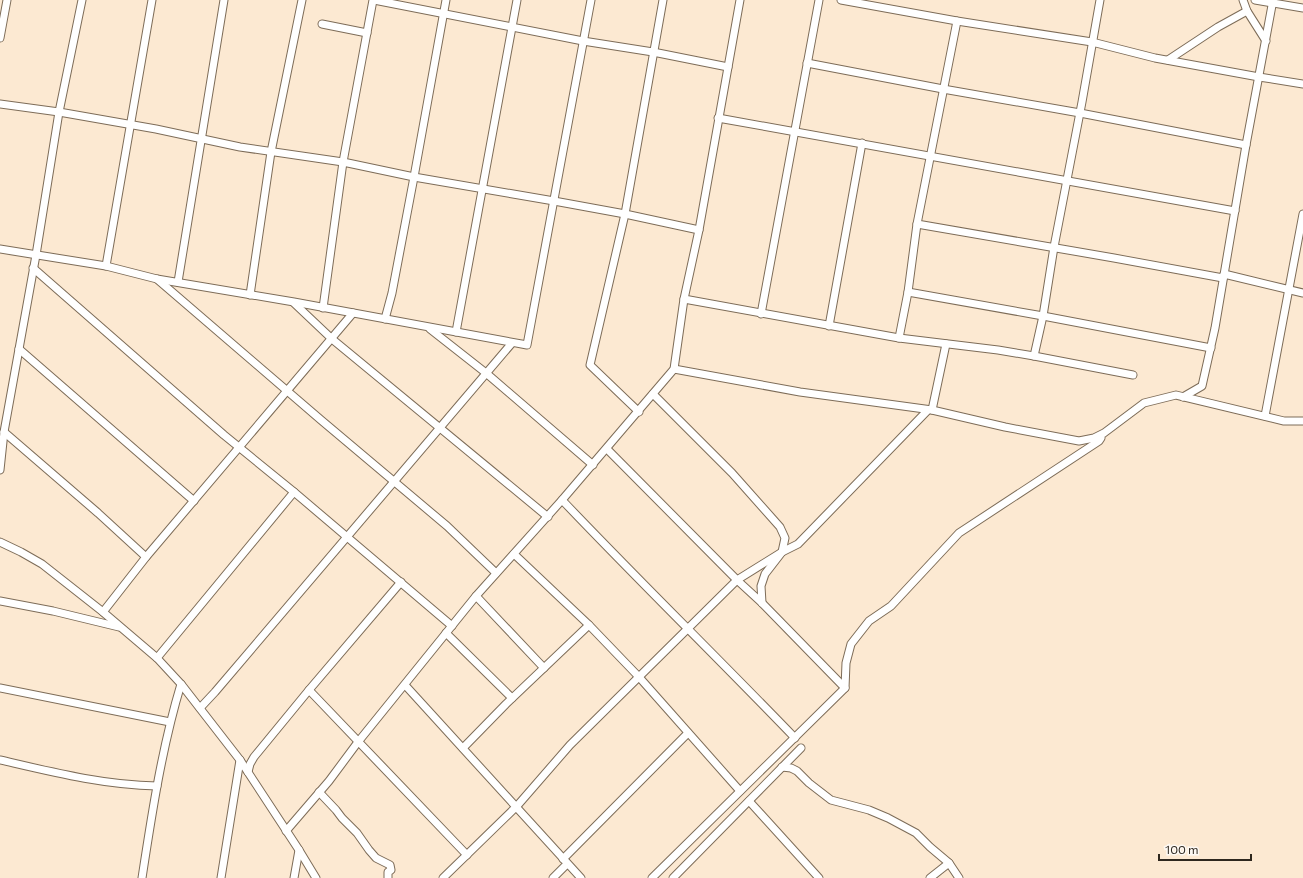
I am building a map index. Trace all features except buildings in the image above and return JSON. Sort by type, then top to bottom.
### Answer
[{"type":"street","points":[[0,38],[7,0]]},
{"type":"street","points":[[0,470],[4,432],[36,255],[59,112],[82,0]]},
{"type":"street","points":[[106,266],[152,0]]},
{"type":"street","points":[[178,282],[224,0]]},
{"type":"street","points":[[250,295],[271,152],[302,0]]},
{"type":"street","points":[[323,308],[343,162],[373,0],[583,42],[653,52],[728,67]]},
{"type":"street","points":[[385,319],[392,293],[446,0]]},
{"type":"street","points":[[456,332],[481,188],[517,0]]},
{"type":"street","points":[[0,249],[106,266],[157,279],[294,302],[352,314],[527,345],[591,0]]},
{"type":"street","points":[[639,412],[590,365],[625,214],[663,0]]},
{"type":"street","points":[[286,832],[476,596],[548,517],[639,412],[674,369],[684,299],[699,230],[740,0]]},
{"type":"street","points":[[761,314],[819,0]]},
{"type":"street","points":[[841,0],[1092,42],[1168,60],[1303,84]]},
{"type":"street","points":[[888,8],[890,0]]},
{"type":"street","points":[[1034,356],[1043,316],[1054,247],[1100,0]]},
{"type":"street","points":[[1244,0],[1246,11],[1266,41]]},
{"type":"street","points":[[1255,0],[1303,8]]},
{"type":"street","points":[[1182,397],[1202,386],[1211,348],[1246,145],[1273,2]]},
{"type":"street","points":[[1168,60],[1218,27],[1246,11]]},
{"type":"street","points":[[899,338],[908,292],[917,224],[957,20]]},
{"type":"street","points":[[322,24],[367,33]]},
{"type":"street","points":[[807,63],[943,90],[1080,113],[1246,145]]},
{"type":"street","points":[[0,104],[59,112],[156,129],[240,147],[343,162],[414,177],[625,214],[699,230]]},
{"type":"street","points":[[718,118],[862,143],[1067,182],[1235,211]]},
{"type":"street","points":[[829,326],[862,143]]},
{"type":"street","points":[[1265,416],[1290,291],[1303,214]]},
{"type":"street","points":[[917,224],[1224,276],[1303,293]]},
{"type":"street","points":[[33,268],[239,448],[402,582],[452,626]]},
{"type":"street","points":[[157,279],[447,526],[496,573]]},
{"type":"street","points":[[908,292],[1211,348]]},
{"type":"street","points":[[684,299],[899,338],[998,350],[1133,375]]},
{"type":"street","points":[[294,302],[332,339],[548,517]]},
{"type":"street","points":[[103,612],[146,558],[352,314]]},
{"type":"street","points":[[428,327],[486,373],[593,465]]},
{"type":"street","points":[[200,708],[512,342]]},
{"type":"street","points":[[443,878],[516,806],[570,745],[737,580],[782,552],[798,544],[930,410],[946,344]]},
{"type":"street","points":[[19,349],[194,501]]},
{"type":"street","points":[[674,369],[800,392],[930,410],[1005,427],[1078,441],[1094,438],[1104,433],[1144,403],[1176,395],[1284,421],[1303,420]]},
{"type":"street","points":[[653,394],[732,473],[780,527],[785,538],[782,552],[765,574],[761,586],[762,603]]},
{"type":"street","points":[[4,432],[98,513],[146,558]]},
{"type":"street","points":[[652,878],[845,688],[846,663],[851,644],[869,621],[891,606],[959,533],[1099,441],[1104,433]]},
{"type":"street","points":[[607,448],[845,688]]},
{"type":"street","points":[[157,658],[294,492]]},
{"type":"street","points":[[562,500],[795,738]]},
{"type":"street","points":[[0,542],[42,564],[103,612],[157,658],[200,708],[240,760],[316,878]]},
{"type":"street","points":[[514,554],[589,625],[639,677],[740,791]]},
{"type":"street","points":[[248,772],[254,757],[309,690],[402,582]]},
{"type":"street","points":[[476,596],[544,668]]},
{"type":"street","points":[[0,601],[53,610],[122,628]]},
{"type":"street","points":[[463,748],[512,698],[589,625]]},
{"type":"street","points":[[446,633],[512,698]]},
{"type":"street","points":[[142,878],[157,786],[170,722],[180,684]]},
{"type":"street","points":[[405,685],[581,878]]},
{"type":"street","points":[[0,688],[170,722]]},
{"type":"street","points":[[309,690],[467,856]]},
{"type":"street","points":[[553,878],[565,862],[688,733]]},
{"type":"street","points":[[673,878],[801,748]]},
{"type":"street","points":[[0,760],[74,777],[135,786],[157,786]]},
{"type":"street","points":[[220,878],[240,760]]},
{"type":"street","points":[[782,767],[791,768],[797,771],[809,783],[831,800],[869,810],[916,833],[949,863],[958,878]]},
{"type":"street","points":[[319,792],[357,833],[376,858],[390,865],[391,870],[388,872],[388,878]]},
{"type":"street","points":[[749,801],[819,878]]},
{"type":"street","points":[[294,878],[299,850]]},
{"type":"street","points":[[930,878],[949,863]]}]
